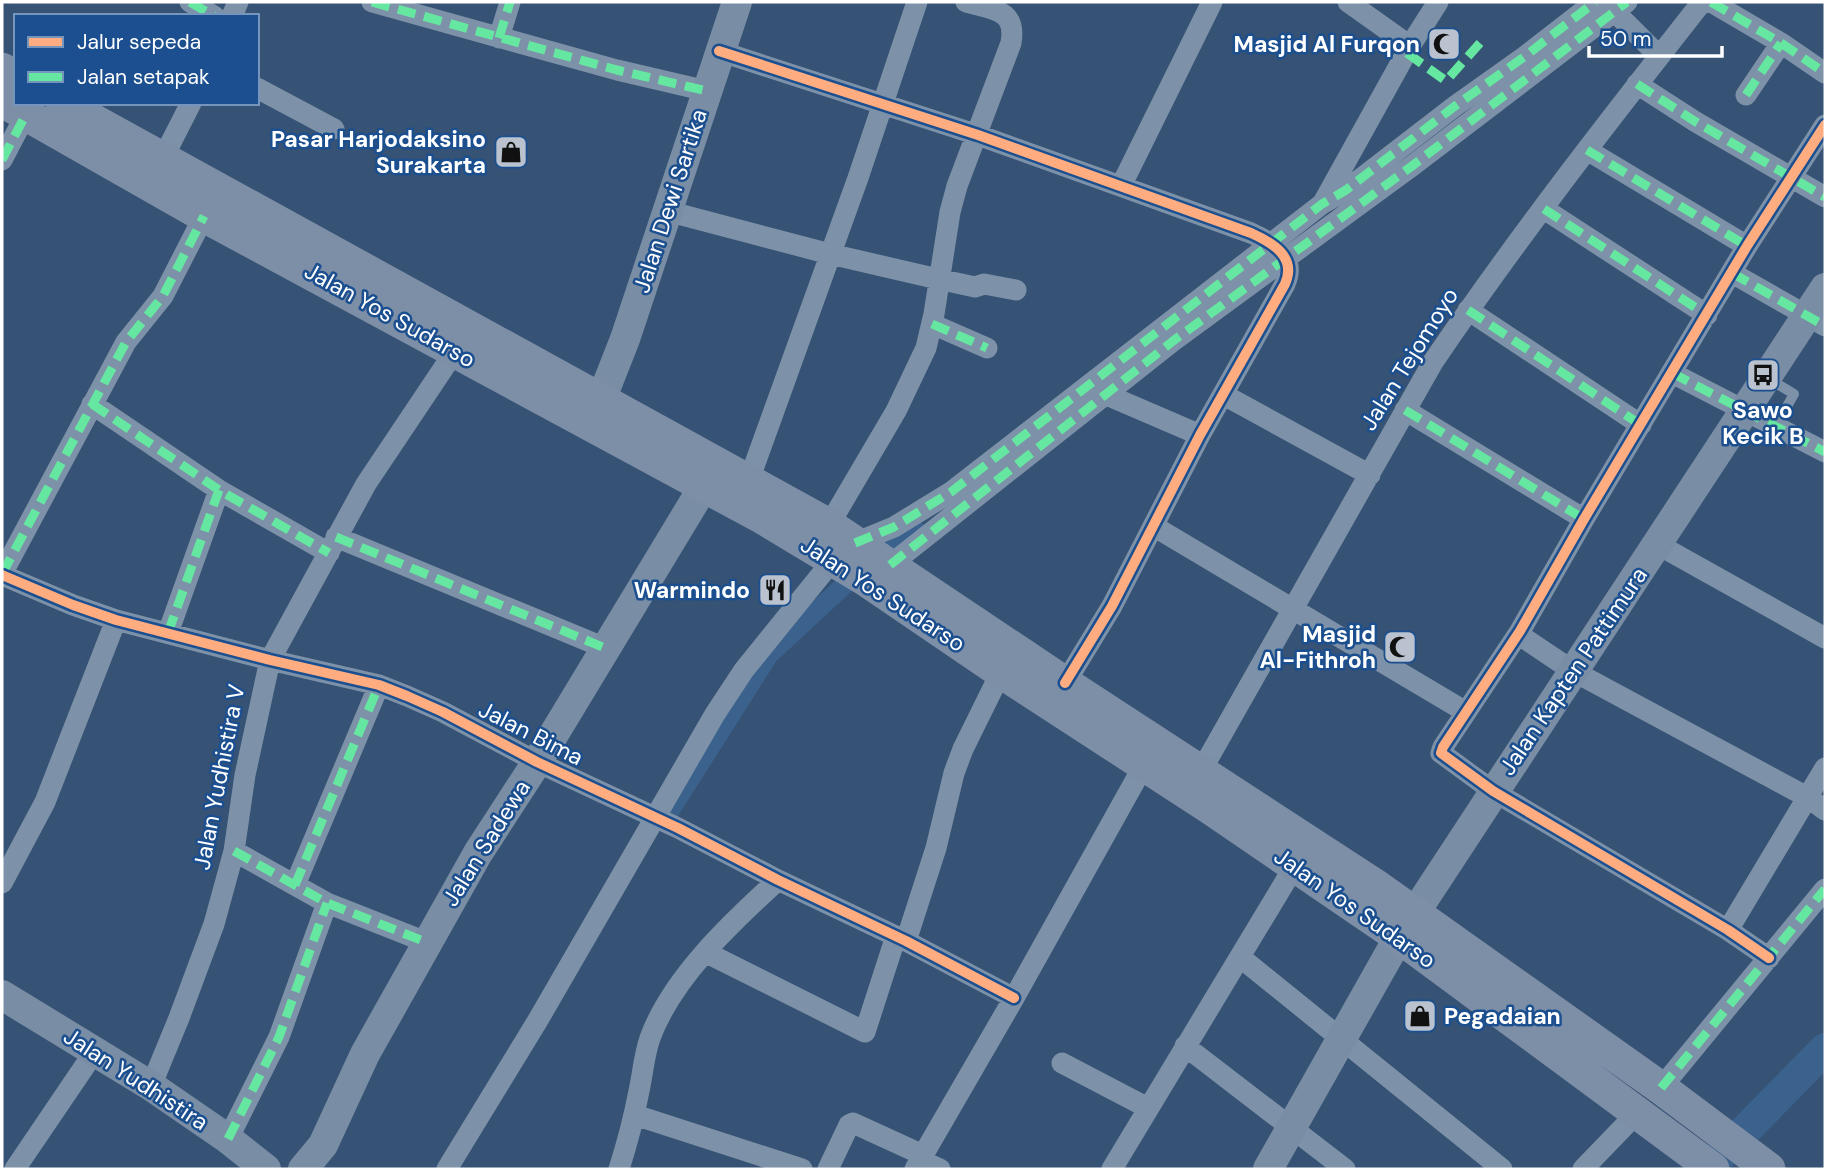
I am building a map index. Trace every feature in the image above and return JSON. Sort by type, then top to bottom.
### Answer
[{"type":"main road","name":"Jalan Dewi Sartika","points":[[601,400],[625,339],[737,2]]},
{"type":"main road","name":"Jalan Yos Sudarso","points":[[66,105],[162,160],[455,351],[711,475],[858,556],[1065,683],[1201,771],[1407,925],[1638,1112],[1713,1169]]},
{"type":"main road","name":"Jalan Yos Sudarso","points":[[14,108],[204,216],[308,255],[601,400],[711,475],[749,480],[858,556],[1001,672],[1294,867],[1407,925],[1661,1088],[1761,1163]]},
{"type":"main road","name":"Jalan Kapten Pattimura","points":[[1268,1169],[1340,1038],[1407,925],[1767,377],[1816,320],[1825,288]]},
{"type":"main road","name":"Jalan Sadewa","points":[[303,1169],[323,1145],[365,1054],[478,853],[537,762],[711,475]]},
{"type":"main road","name":"Jalan Yudhistira","points":[[2,995],[151,1086],[266,1169]]},
{"type":"street","points":[[190,2],[211,14]]},
{"type":"street","points":[[372,2],[426,9],[499,38],[707,91]]},
{"type":"street","points":[[499,38],[510,2]]},
{"type":"street","points":[[749,480],[917,2]]},
{"type":"street","points":[[858,556],[896,411],[926,348],[957,186],[1011,43],[1011,20],[999,12],[966,2]]},
{"type":"street","points":[[1121,186],[1212,2]]},
{"type":"street","points":[[1349,2],[1410,46]]},
{"type":"street","points":[[858,556],[1005,472],[1107,395],[1279,251],[1334,187],[1410,46],[1438,2]]},
{"type":"street","name":"Jalan Tejomoyo","points":[[1201,771],[1295,609],[1405,410],[1468,310],[1637,84],[1702,2]]},
{"type":"street","points":[[1711,2],[1781,43],[1825,73]]},
{"type":"street","points":[[1322,204],[1346,190],[1524,57],[1611,5]]},
{"type":"street","points":[[1611,5],[1659,56]]},
{"type":"street","points":[[447,1169],[662,821],[694,749],[744,670],[858,556],[894,527],[951,492],[1279,251],[1412,166],[1611,5]]},
{"type":"street","points":[[1746,95],[1781,43]]},
{"type":"street","points":[[719,51],[883,103],[1121,186],[1279,251],[1290,273],[1285,284],[1200,435],[1112,606],[1065,683]]},
{"type":"street","points":[[1637,84],[1696,122],[1825,197]]},
{"type":"street","points":[[259,89],[334,129]]},
{"type":"street","points":[[162,160],[190,105]]},
{"type":"street","points":[[2,160],[14,108]]},
{"type":"street","points":[[1769,958],[1728,930],[1493,791],[1441,754],[1465,712],[1518,634],[1747,246],[1825,125]]},
{"type":"street","points":[[1587,150],[1747,246]]},
{"type":"street","points":[[1544,209],[1707,315]]},
{"type":"street","points":[[667,211],[938,279],[975,287],[984,284],[1016,290]]},
{"type":"street","points":[[2,575],[126,342],[163,296],[204,216]]},
{"type":"street","points":[[1732,274],[1816,320]]},
{"type":"street","points":[[1468,310],[1641,425]]},
{"type":"street","points":[[932,324],[987,348]]},
{"type":"street","name":"Jalan Yudhistira V","points":[[151,1086],[201,963],[234,851],[245,775],[270,660],[366,484],[455,351]]},
{"type":"street","points":[[1672,373],[1825,452]]},
{"type":"street","points":[[1107,395],[1200,435]]},
{"type":"street","points":[[1224,395],[1370,475]]},
{"type":"street","points":[[92,404],[219,490],[333,545],[605,648]]},
{"type":"street","points":[[1405,410],[1584,519]]},
{"type":"street","points":[[169,634],[219,490]]},
{"type":"street","points":[[1154,527],[1465,712]]},
{"type":"street","points":[[1657,544],[1825,638]]},
{"type":"street","name":"Jalan Bima","points":[[2,575],[116,620],[379,685],[443,712],[537,762],[901,939],[1014,998]]},
{"type":"street","points":[[2,883],[45,802],[116,620]]},
{"type":"street","points":[[1518,634],[1573,671],[1817,804]]},
{"type":"street","points":[[707,953],[865,1031],[936,848],[954,772],[1001,672]]},
{"type":"street","points":[[295,885],[379,685]]},
{"type":"street","points":[[919,1161],[1144,765]]},
{"type":"street","points":[[1728,930],[1817,804],[1825,768]]},
{"type":"street","points":[[234,851],[327,903],[426,942]]},
{"type":"street","points":[[1112,1169],[1294,867]]},
{"type":"street","points":[[619,1169],[635,1115],[646,1053],[657,1021],[680,981],[741,913],[778,880]]},
{"type":"street","points":[[1661,1088],[1825,889]]},
{"type":"street","points":[[228,1139],[279,1037],[327,903]]},
{"type":"street","points":[[1240,957],[1502,1169]]},
{"type":"street","points":[[1185,1046],[1345,1169]]},
{"type":"street","points":[[15,1169],[94,1051]]},
{"type":"street","points":[[1062,1063],[1148,1108]]},
{"type":"street","points":[[1583,1169],[1638,1112]]},
{"type":"street","points":[[635,1115],[802,1169]]},
{"type":"street","points":[[828,1169],[849,1125],[853,1123],[919,1161],[940,1169]]},
{"type":"lane","points":[[1767,377],[1794,394],[1782,415]]},
{"type":"waterway","points":[[670,811],[769,655],[866,565],[919,532]]},
{"type":"waterway","points":[[1716,1160],[1825,1049]]},
{"type":"marked path","points":[[190,2],[211,14]]},
{"type":"marked path","points":[[372,2],[617,70],[707,91]]},
{"type":"marked path","points":[[499,38],[510,2]]},
{"type":"marked path","points":[[855,543],[894,527],[951,492],[1322,204],[1346,190],[1595,2]]},
{"type":"marked path","points":[[890,565],[1173,341],[1412,166],[1627,2]]},
{"type":"marked path","points":[[1711,2],[1781,43],[1825,73]]},
{"type":"marked path","points":[[1407,53],[1446,81],[1480,43]]},
{"type":"marked path","points":[[1746,95],[1781,43]]},
{"type":"marked path","points":[[1637,84],[1696,122],[1825,197]]},
{"type":"marked path","points":[[2,160],[26,114]]},
{"type":"marked path","points":[[1587,150],[1747,246]]},
{"type":"marked path","points":[[1544,209],[1707,315]]},
{"type":"marked path","points":[[2,574],[126,342],[163,296],[204,216]]},
{"type":"marked path","points":[[1732,273],[1825,326]]},
{"type":"marked path","points":[[1468,310],[1641,425]]},
{"type":"marked path","points":[[932,324],[987,348]]},
{"type":"marked path","points":[[1672,373],[1825,452]]},
{"type":"marked path","points":[[92,404],[219,490],[329,553]]},
{"type":"marked path","points":[[1405,410],[1584,519]]},
{"type":"marked path","points":[[168,633],[219,490]]},
{"type":"marked path","points":[[336,537],[605,648]]},
{"type":"marked path","points":[[295,885],[379,685]]},
{"type":"marked path","points":[[234,851],[327,903],[426,942]]},
{"type":"marked path","points":[[1661,1088],[1825,889]]},
{"type":"marked path","points":[[228,1139],[279,1037],[327,903]]},
{"type":"cycle path","points":[[719,51],[978,135],[1251,233],[1275,246],[1285,259],[1288,266],[1285,284],[1200,435],[1112,606],[1065,683]]},
{"type":"cycle path","points":[[1769,958],[1728,930],[1493,791],[1441,753],[1520,631],[1747,246],[1825,125]]},
{"type":"cycle path","points":[[2,575],[116,620],[379,685],[407,696],[906,941],[1014,998]]},
{"type":"place","name":"Masjid Al Furqon","points":[[1444,44]]},
{"type":"place","name":"Pasar Harjodaksino Surakarta","points":[[511,152]]},
{"type":"place","name":"Sawo Kecik B","points":[[1763,375]]},
{"type":"place","name":"Warmindo","points":[[775,590]]},
{"type":"place","name":"Masjid Al-Fithroh","points":[[1400,647]]},
{"type":"place","name":"Pegadaian","points":[[1420,1016]]}]
